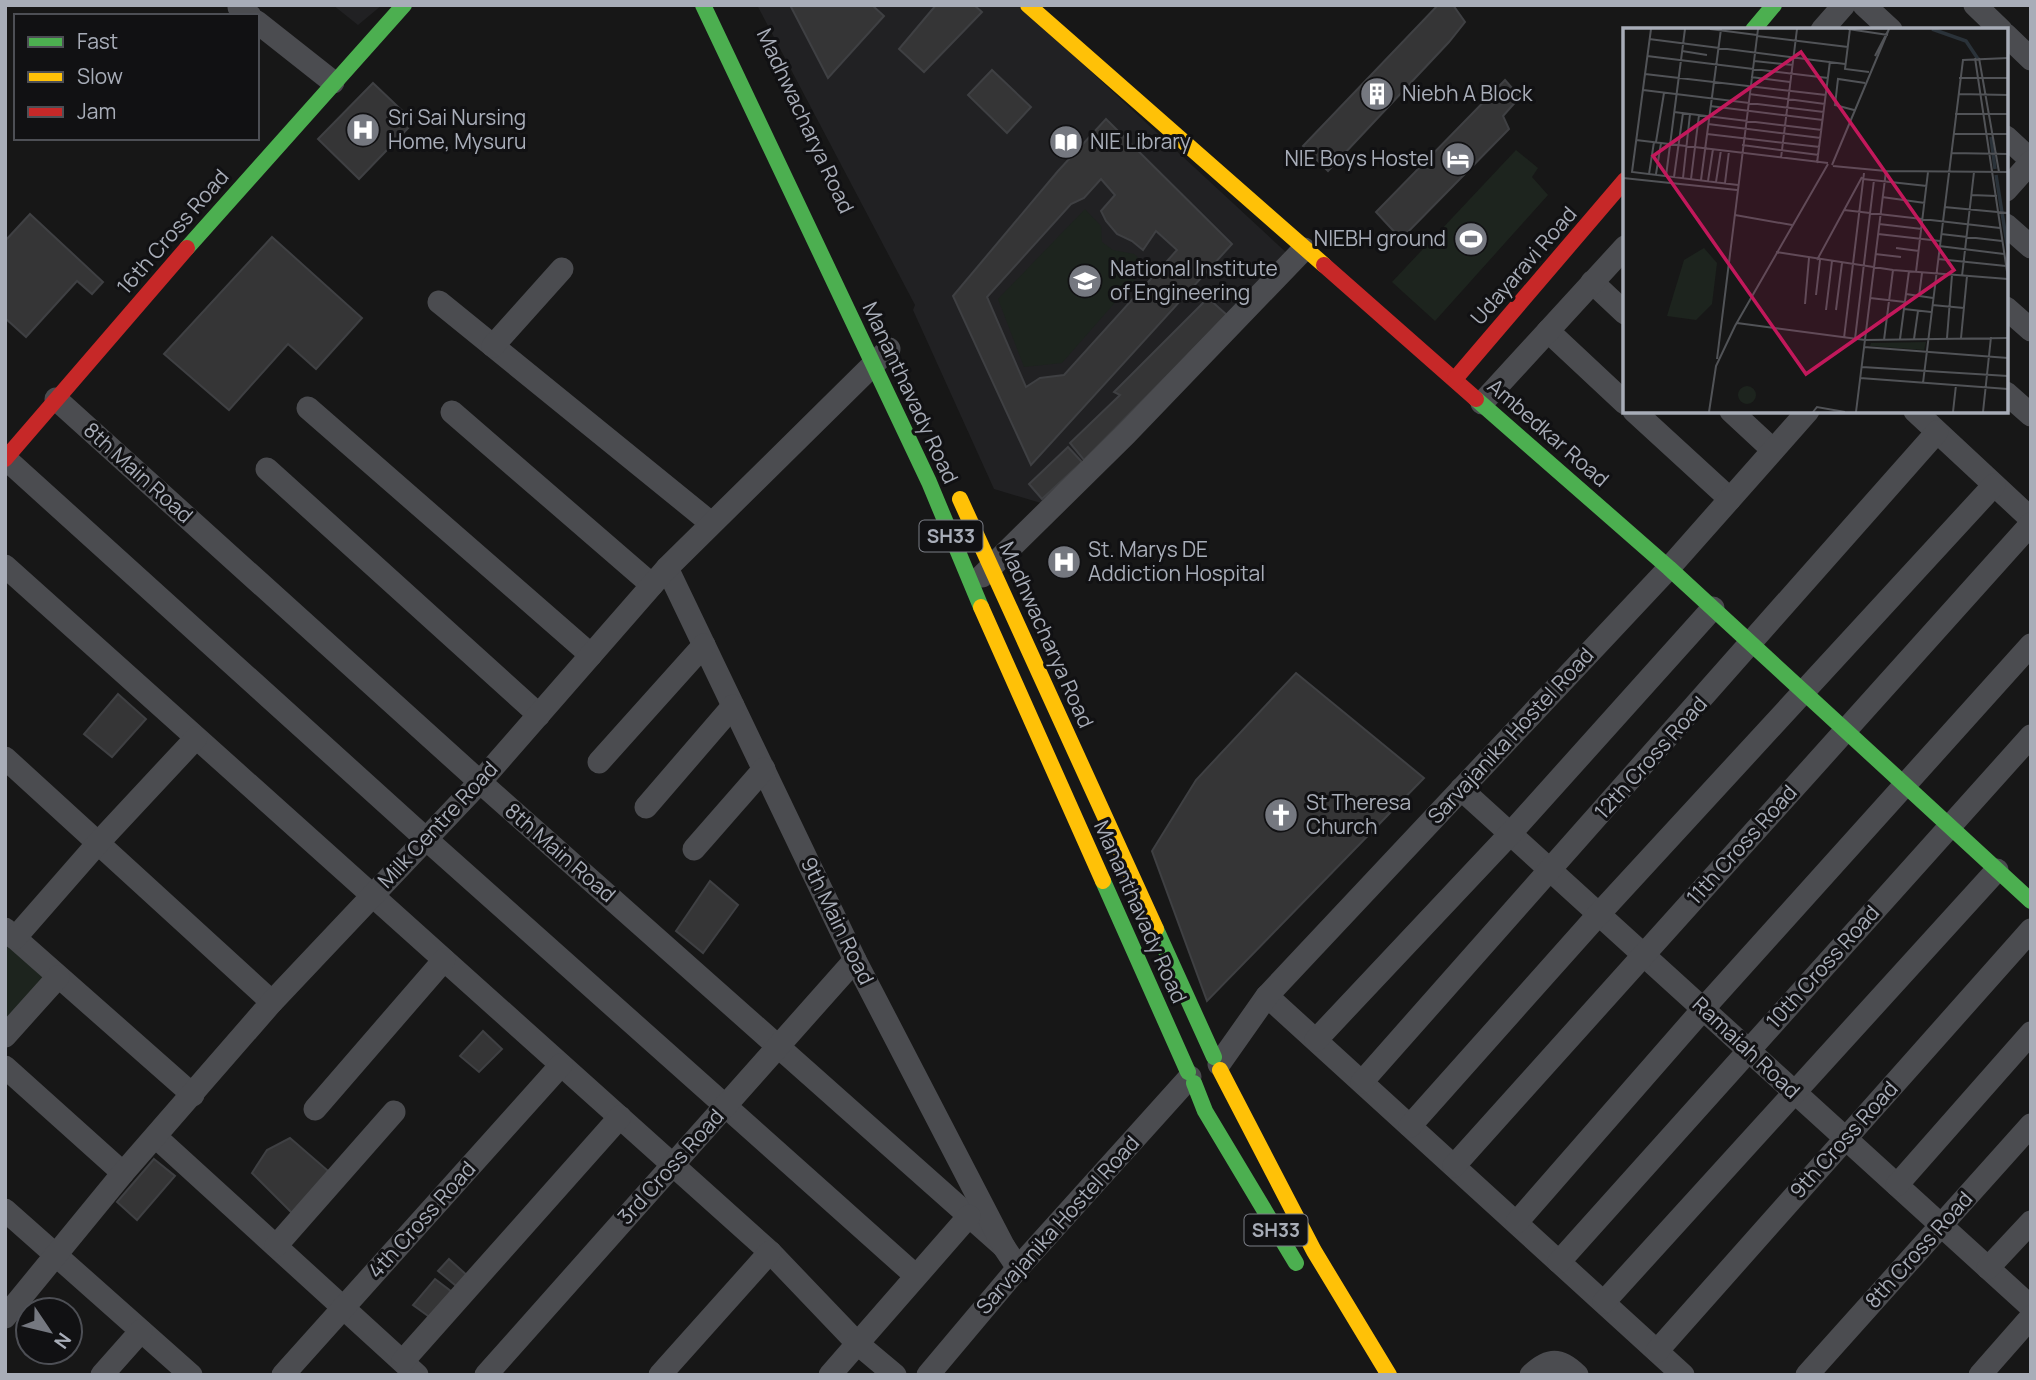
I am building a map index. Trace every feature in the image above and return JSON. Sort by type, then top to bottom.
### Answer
[{"type":"main road","name":"16th Cross Road","points":[[5,459],[404,5]]},
{"type":"main road","name":"Mananthavady Road","points":[[703,5],[885,353],[929,482],[972,586],[1205,1111],[1305,1279]]},
{"type":"main road","name":"Ambedkar Road","points":[[1028,5],[1669,568],[2031,901]]},
{"type":"main road","points":[[1755,28],[1774,5]]},
{"type":"main road","name":"Udayaravi Road","points":[[1455,379],[1623,182]]},
{"type":"main road","name":"Madhwacharya Road","points":[[952,482],[1218,1064],[1314,1251],[1389,1375]]},
{"type":"main road","points":[[1205,1054],[1218,1064],[1216,1079],[1208,1085],[1191,1077],[1189,1063],[1196,1056],[1205,1054]]},
{"type":"street","points":[[1824,28],[1844,5]]},
{"type":"street","points":[[1864,5],[1889,28]]},
{"type":"street","points":[[1975,5],[1999,28]]},
{"type":"street","points":[[259,24],[334,82]]},
{"type":"street","points":[[2008,37],[2031,59]]},
{"type":"street","points":[[2008,139],[2031,161],[2008,188]]},
{"type":"street","points":[[2008,227],[2031,247]]},
{"type":"street","points":[[972,586],[1126,434],[1304,249]]},
{"type":"street","points":[[1482,403],[1623,249]]},
{"type":"street","points":[[493,346],[562,269]]},
{"type":"street","points":[[1592,282],[1623,311]]},
{"type":"street","points":[[439,302],[711,523]]},
{"type":"street","points":[[2008,310],[2031,330]]},
{"type":"street","points":[[1548,331],[1623,400]]},
{"type":"street","name":"Milk Centre Road","points":[[5,1317],[123,1173],[272,1002],[480,782],[660,577],[711,523],[885,353]]},
{"type":"street","points":[[2008,395],[2031,415]]},
{"type":"street","name":"8th Main Road","points":[[56,399],[480,782],[1004,1247]]},
{"type":"street","points":[[308,408],[591,655]]},
{"type":"street","points":[[452,412],[660,577]]},
{"type":"street","points":[[1636,413],[1730,499]]},
{"type":"street","points":[[1733,413],[1773,450]]},
{"type":"street","name":"Sarvajanika Hostel Road","points":[[1218,1064],[1267,996],[1669,568],[1806,413]]},
{"type":"street","points":[[1917,413],[2031,519]]},
{"type":"street","name":"12th Cross Road","points":[[1362,1082],[1937,432]]},
{"type":"street","points":[[5,459],[916,1276]]},
{"type":"street","points":[[267,469],[539,715]]},
{"type":"street","points":[[1410,1126],[1598,915],[1994,485]]},
{"type":"street","name":"11th Cross Road","points":[[1454,1166],[2031,524]]},
{"type":"street","points":[[5,566],[770,1252],[858,1344],[895,1375]]},
{"type":"street","name":"9th Main Road","points":[[660,577],[705,645],[855,960],[1004,1247],[1018,1268]]},
{"type":"street","points":[[1316,1040],[1510,834],[1713,608]]},
{"type":"street","points":[[599,762],[705,645]]},
{"type":"street","points":[[1517,1222],[1704,1008],[2031,645]]},
{"type":"street","points":[[646,807],[733,706]]},
{"type":"street","name":"10th Cross Road","points":[[1559,1262],[2031,736]]},
{"type":"street","points":[[193,1095],[10,934],[196,738]]},
{"type":"street","points":[[5,758],[272,1002]]},
{"type":"street","points":[[694,849],[764,769]]},
{"type":"street","name":"Ramaiah Road","points":[[1461,789],[2031,1307]]},
{"type":"street","points":[[1604,1302],[1997,870]]},
{"type":"street","name":"9th Cross Road","points":[[1657,1351],[2031,930]]},
{"type":"street","points":[[315,1109],[444,960]]},
{"type":"street","name":"3rd Cross Road","points":[[486,1375],[855,960]]},
{"type":"street","points":[[5,1037],[58,977]]},
{"type":"street","points":[[1267,996],[1683,1375]]},
{"type":"street","points":[[1897,1185],[2031,1033]]},
{"type":"street","name":"4th Cross Road","points":[[283,1375],[561,1065]]},
{"type":"street","points":[[5,1067],[123,1173]]},
{"type":"street","name":"Sarvajanika Hostel Road","points":[[928,1375],[1018,1268],[1191,1077]]},
{"type":"street","points":[[275,1246],[394,1112]]},
{"type":"street","points":[[156,1136],[410,1368],[620,1117]]},
{"type":"street","name":"8th Cross Road","points":[[1807,1375],[2031,1125]]},
{"type":"street","points":[[5,1210],[191,1375]]},
{"type":"street","points":[[830,1375],[970,1216]]},
{"type":"street","points":[[1988,1268],[2031,1222]]},
{"type":"street","points":[[660,1375],[770,1252]]},
{"type":"street","points":[[1980,1375],[2031,1317]]},
{"type":"street","points":[[102,1375],[141,1331]]},
{"type":"street","points":[[1531,1375],[1541,1365],[1553,1361],[1568,1366],[1577,1375]]},
{"type":"shaded area","points":[[333,5],[382,5],[358,25]]},
{"type":"shaded area","name":"National Institute of Engineering","points":[[757,5],[1019,5],[1290,256],[1054,507],[994,489],[913,310],[915,305]]},
{"type":"shaded area","name":"NIEBH ground","points":[[1516,150],[1538,168],[1532,177],[1548,195],[1435,321],[1392,282]]},
{"type":"shaded area","points":[[1085,209],[1101,226],[1102,242],[1113,250],[1134,254],[1147,266],[1062,363],[1024,367],[998,299]]},
{"type":"shaded area","points":[[5,937],[49,977],[5,1026]]},
{"type":"building","points":[[790,5],[872,5],[884,16],[828,78]]},
{"type":"building","points":[[936,5],[974,5],[982,12],[924,72],[899,49]]},
{"type":"building","name":"Niebh A Block","points":[[1438,5],[1453,5],[1465,22],[1328,171],[1303,146]]},
{"type":"building","points":[[992,70],[1031,107],[1007,133],[968,95]]},
{"type":"building","points":[[1505,80],[1520,97],[1503,116],[1509,129],[1401,239],[1376,212]]},
{"type":"building","points":[[373,83],[414,122],[359,179],[318,139]]},
{"type":"building","points":[[1106,119],[1232,244],[1031,465],[953,296],[1058,171]],"holes":[[[1101,179],[1115,195],[1101,211],[1117,234],[1143,250],[1156,231],[1177,250],[1064,375],[1040,378],[1026,387],[987,297],[1071,204],[1084,198]]]},
{"type":"building","points":[[30,214],[103,282],[92,294],[77,281],[26,337],[5,318],[5,241]]},
{"type":"building","points":[[272,237],[362,318],[316,369],[288,344],[229,410],[164,354]]},
{"type":"building","points":[[1208,298],[1227,315],[1084,460],[1070,443],[1120,395],[1114,392]]},
{"type":"building","points":[[1068,447],[1082,462],[1042,499],[1029,484]]},
{"type":"building","name":"St Theresa Church","points":[[1296,673],[1424,778],[1207,1001],[1152,851],[1196,780]]},
{"type":"building","points":[[118,694],[146,719],[112,757],[84,734]]},
{"type":"building","points":[[710,881],[738,905],[703,953],[676,931]]},
{"type":"building","points":[[483,1031],[502,1049],[479,1072],[460,1056]]},
{"type":"building","points":[[290,1138],[334,1176],[298,1219],[252,1173],[267,1150]]},
{"type":"building","points":[[154,1159],[175,1176],[137,1220],[117,1202]]},
{"type":"building","points":[[449,1259],[470,1278],[461,1290],[438,1271]]},
{"type":"building","points":[[435,1279],[456,1295],[435,1321],[413,1305]]},
{"type":"traffic: fast","points":[[187,248],[404,5]]},
{"type":"traffic: fast","points":[[703,5],[929,482],[981,607]]},
{"type":"traffic: fast","points":[[1755,28],[1774,5]]},
{"type":"traffic: fast","points":[[1476,399],[1669,568],[2031,901]]},
{"type":"traffic: fast","points":[[1103,881],[1188,1072]]},
{"type":"traffic: fast","points":[[1156,929],[1214,1057]]},
{"type":"traffic: fast","points":[[1194,1083],[1205,1111],[1296,1263]]},
{"type":"traffic: slow","points":[[1028,5],[1324,265]]},
{"type":"traffic: slow","points":[[960,499],[1156,929]]},
{"type":"traffic: slow","points":[[981,607],[1103,881]]},
{"type":"traffic: slow","points":[[1220,1070],[1314,1251],[1389,1375]]},
{"type":"traffic: jam","points":[[1455,379],[1623,182]]},
{"type":"traffic: jam","points":[[5,459],[187,248]]},
{"type":"traffic: jam","points":[[1324,265],[1476,399]]},
{"type":"place","name":"Niebh A Block","points":[[1377,94]]},
{"type":"place","name":"Sri Sai Nursing Home, Mysuru","points":[[363,130]]},
{"type":"place","name":"NIE Library","points":[[1066,142]]},
{"type":"place","name":"NIE Boys Hostel","points":[[1458,159]]},
{"type":"place","name":"NIEBH ground","points":[[1471,239]]},
{"type":"place","name":"National Institute of Engineering","points":[[1085,281]]},
{"type":"place","name":"St. Marys DE Addiction Hospital","points":[[1064,562]]},
{"type":"place","name":"St Theresa Church","points":[[1281,815]]}]
